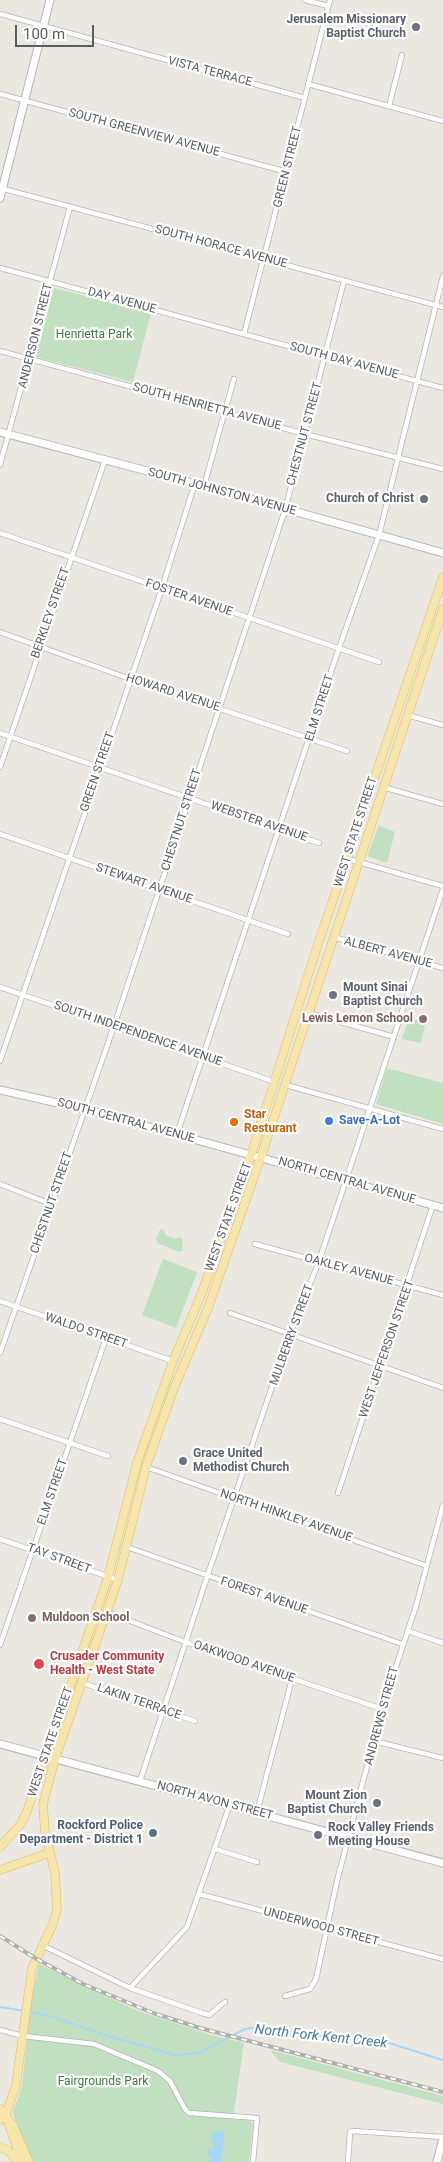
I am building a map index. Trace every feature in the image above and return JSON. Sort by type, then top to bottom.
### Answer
[{"type":"main road","name":"WEST STATE STREET","points":[[0,1847],[20,1825],[26,1814],[108,1577],[136,1463],[173,1361],[191,1322],[251,1155],[443,577]]},
{"type":"main road","name":"WEST STATE STREET","points":[[23,2036],[26,2002],[35,1958],[52,1926],[57,1910],[56,1873],[49,1853],[43,1804],[55,1759],[118,1580],[146,1467],[174,1388],[208,1308],[286,1085],[307,1012],[443,609]]},
{"type":"main road","points":[[0,1870],[49,1853]]},
{"type":"main road","points":[[22,2162],[2,2114],[16,2085],[23,2036]]},
{"type":"main road","points":[[2,2114],[13,2125],[28,2162]]},
{"type":"main road","points":[[0,2147],[9,2152],[17,2162]]},
{"type":"street","points":[[0,198],[50,0]]},
{"type":"street","points":[[305,0],[328,6]]},
{"type":"street","name":"GREEN STREET","points":[[244,334],[330,0]]},
{"type":"street","name":"VISTA TERRACE","points":[[0,14],[305,98]]},
{"type":"street","points":[[389,106],[402,55]]},
{"type":"street","points":[[308,84],[443,121]]},
{"type":"street","name":"SOUTH GREENVIEW AVENUE","points":[[0,94],[287,172]]},
{"type":"street","name":"SOUTH HORACE AVENUE","points":[[1,188],[443,307]]},
{"type":"street","name":"ANDERSON STREET","points":[[0,465],[31,359],[70,207]]},
{"type":"street","name":"DAY AVENUE","points":[[0,268],[244,334]]},
{"type":"street","name":"ELM STREET","points":[[177,1134],[339,648],[379,535],[443,276]]},
{"type":"street","name":"CHESTNUT STREET","points":[[0,1353],[114,1026],[285,510],[344,281]]},
{"type":"street","name":"SOUTH DAY AVENUE","points":[[244,334],[443,388]]},
{"type":"street","name":"SOUTH HENRIETTA AVENUE","points":[[0,350],[305,434],[443,469]]},
{"type":"street","points":[[204,486],[234,380]]},
{"type":"street","name":"SOUTH JOHNSTON AVENUE","points":[[0,432],[195,483],[285,510],[443,553]]},
{"type":"street","name":"BERKLEY STREET","points":[[0,767],[40,645],[105,460]]},
{"type":"street","name":"GREEN STREET","points":[[0,1061],[162,588],[195,483]]},
{"type":"street","name":"FOSTER AVENUE","points":[[0,533],[379,662]]},
{"type":"street","name":"HOWARD AVENUE","points":[[0,632],[130,679],[347,751]]},
{"type":"street","points":[[407,715],[443,725]]},
{"type":"street","name":"WEBSTER AVENUE","points":[[0,733],[319,843]]},
{"type":"street","points":[[383,787],[443,804]]},
{"type":"street","name":"STEWART AVENUE","points":[[0,834],[288,934]]},
{"type":"street","points":[[348,859],[443,888]]},
{"type":"street","name":"MULBERRY STREET","points":[[140,1781],[207,1576],[235,1499],[290,1334],[318,1262],[443,888]]},
{"type":"street","name":"ALBERT AVENUE","points":[[333,938],[443,968]]},
{"type":"street","name":"SOUTH INDEPENDENCE AVENUE","points":[[0,987],[275,1082]]},
{"type":"street","points":[[307,1012],[394,1037]]},
{"type":"street","points":[[286,1085],[443,1129]]},
{"type":"street","name":"SOUTH CENTRAL AVENUE","points":[[0,1090],[84,1109],[251,1155]]},
{"type":"street","name":"NORTH CENTRAL AVENUE","points":[[251,1155],[443,1208]]},
{"type":"street","points":[[0,1184],[51,1204]]},
{"type":"street","name":"WEST JEFFERSON STREET","points":[[338,1493],[408,1286],[433,1205]]},
{"type":"street","name":"OAKLEY AVENUE","points":[[255,1244],[443,1296]]},
{"type":"street","name":"WALDO STREET","points":[[0,1301],[173,1361]]},
{"type":"street","points":[[230,1313],[443,1388]]},
{"type":"street","name":"ELM STREET","points":[[1,1641],[106,1338]]},
{"type":"street","points":[[0,1419],[108,1456]]},
{"type":"street","name":"NORTH HINKLEY AVENUE","points":[[146,1467],[427,1566]]},
{"type":"street","name":"ANDREWS STREET","points":[[285,1996],[310,1990],[313,1986],[382,1709],[402,1644],[408,1631],[443,1505]]},
{"type":"street","points":[[437,1532],[443,1534]]},
{"type":"street","name":"TAY STREET","points":[[0,1539],[118,1580]]},
{"type":"street","name":"FOREST AVENUE","points":[[127,1547],[402,1644]]},
{"type":"street","name":"OAKWOOD AVENUE","points":[[106,1612],[185,1642],[382,1709]]},
{"type":"street","points":[[408,1631],[443,1643]]},
{"type":"street","points":[[257,1812],[292,1679]]},
{"type":"street","name":"LAKIN TERRACE","points":[[83,1683],[195,1721]]},
{"type":"street","points":[[374,1741],[443,1758]]},
{"type":"street","name":"NORTH AVON STREET","points":[[0,1744],[230,1804],[443,1863]]},
{"type":"street","points":[[130,1988],[187,1927],[230,1804]]},
{"type":"street","points":[[214,1849],[257,1862]]},
{"type":"street","name":"UNDERWOOD STREET","points":[[199,1894],[443,1959]]},
{"type":"street","points":[[42,1946],[130,1988],[209,2015],[225,2002]]},
{"type":"street","points":[[0,2030],[23,2036],[94,2044],[151,2066],[170,2081],[185,2109],[194,2114],[256,2118],[253,2162]]},
{"type":"street","points":[[348,2162],[350,2132],[443,2137],[437,2162]]},
{"type":"green space","name":"Henrietta Park","points":[[54,288],[151,313],[133,382],[36,357]]},
{"type":"green space","points":[[379,825],[395,832],[387,863],[367,856]]},
{"type":"green space","points":[[409,1018],[426,1022],[421,1043],[402,1039]]},
{"type":"green space","points":[[387,1068],[443,1083],[443,1124],[376,1104]]},
{"type":"green space","points":[[162,1229],[167,1236],[182,1239],[183,1250],[179,1252],[157,1243],[156,1238]]},
{"type":"green space","points":[[163,1259],[197,1272],[176,1328],[142,1315]]},
{"type":"green space","name":"Fairgrounds Park","points":[[39,1964],[138,2011],[211,2035],[244,2043],[233,2119],[250,2121],[253,2124],[249,2162],[32,2162],[18,2131],[13,2112],[22,2086],[31,2002]]},
{"type":"green space","points":[[270,2050],[443,2096],[443,2104],[280,2062]]},
{"type":"water","points":[[223,2131],[224,2143],[221,2162],[208,2162],[212,2156],[208,2157],[207,2148],[214,2150],[211,2133]]},
{"type":"waterway","name":"North Fork Kent Creek","points":[[0,2007],[25,2011]]},
{"type":"waterway","name":"North Fork Kent Creek","points":[[29,2012],[50,2016],[105,2035],[175,2055],[199,2053],[245,2029],[252,2028],[386,2042],[443,2060]]},
{"type":"railway","points":[[0,1936],[35,1958],[83,1984],[153,2013],[200,2028],[443,2092]]},
{"type":"place","name":"Jerusalem Missionary Baptist Church","points":[[416,27]]},
{"type":"place","name":"Church of Christ","points":[[424,499]]},
{"type":"place","name":"Mount Sinai Baptist Church","points":[[333,995]]},
{"type":"place","name":"Lewis Lemon School","points":[[423,1019]]},
{"type":"place","name":"Save-A-Lot","points":[[329,1121]]},
{"type":"place","name":"Star Resturant","points":[[234,1122]]},
{"type":"place","name":"Grace United Methodist Church","points":[[183,1461]]},
{"type":"place","name":"Muldoon School","points":[[32,1618]]},
{"type":"place","name":"Crusader Community Health - West State","points":[[39,1664]]},
{"type":"place","name":"Mount Zion Baptist Church","points":[[377,1803]]},
{"type":"place","name":"Rockford Police Department - District 1","points":[[153,1833]]},
{"type":"place","name":"Rock Valley Friends Meeting House","points":[[318,1835]]}]
